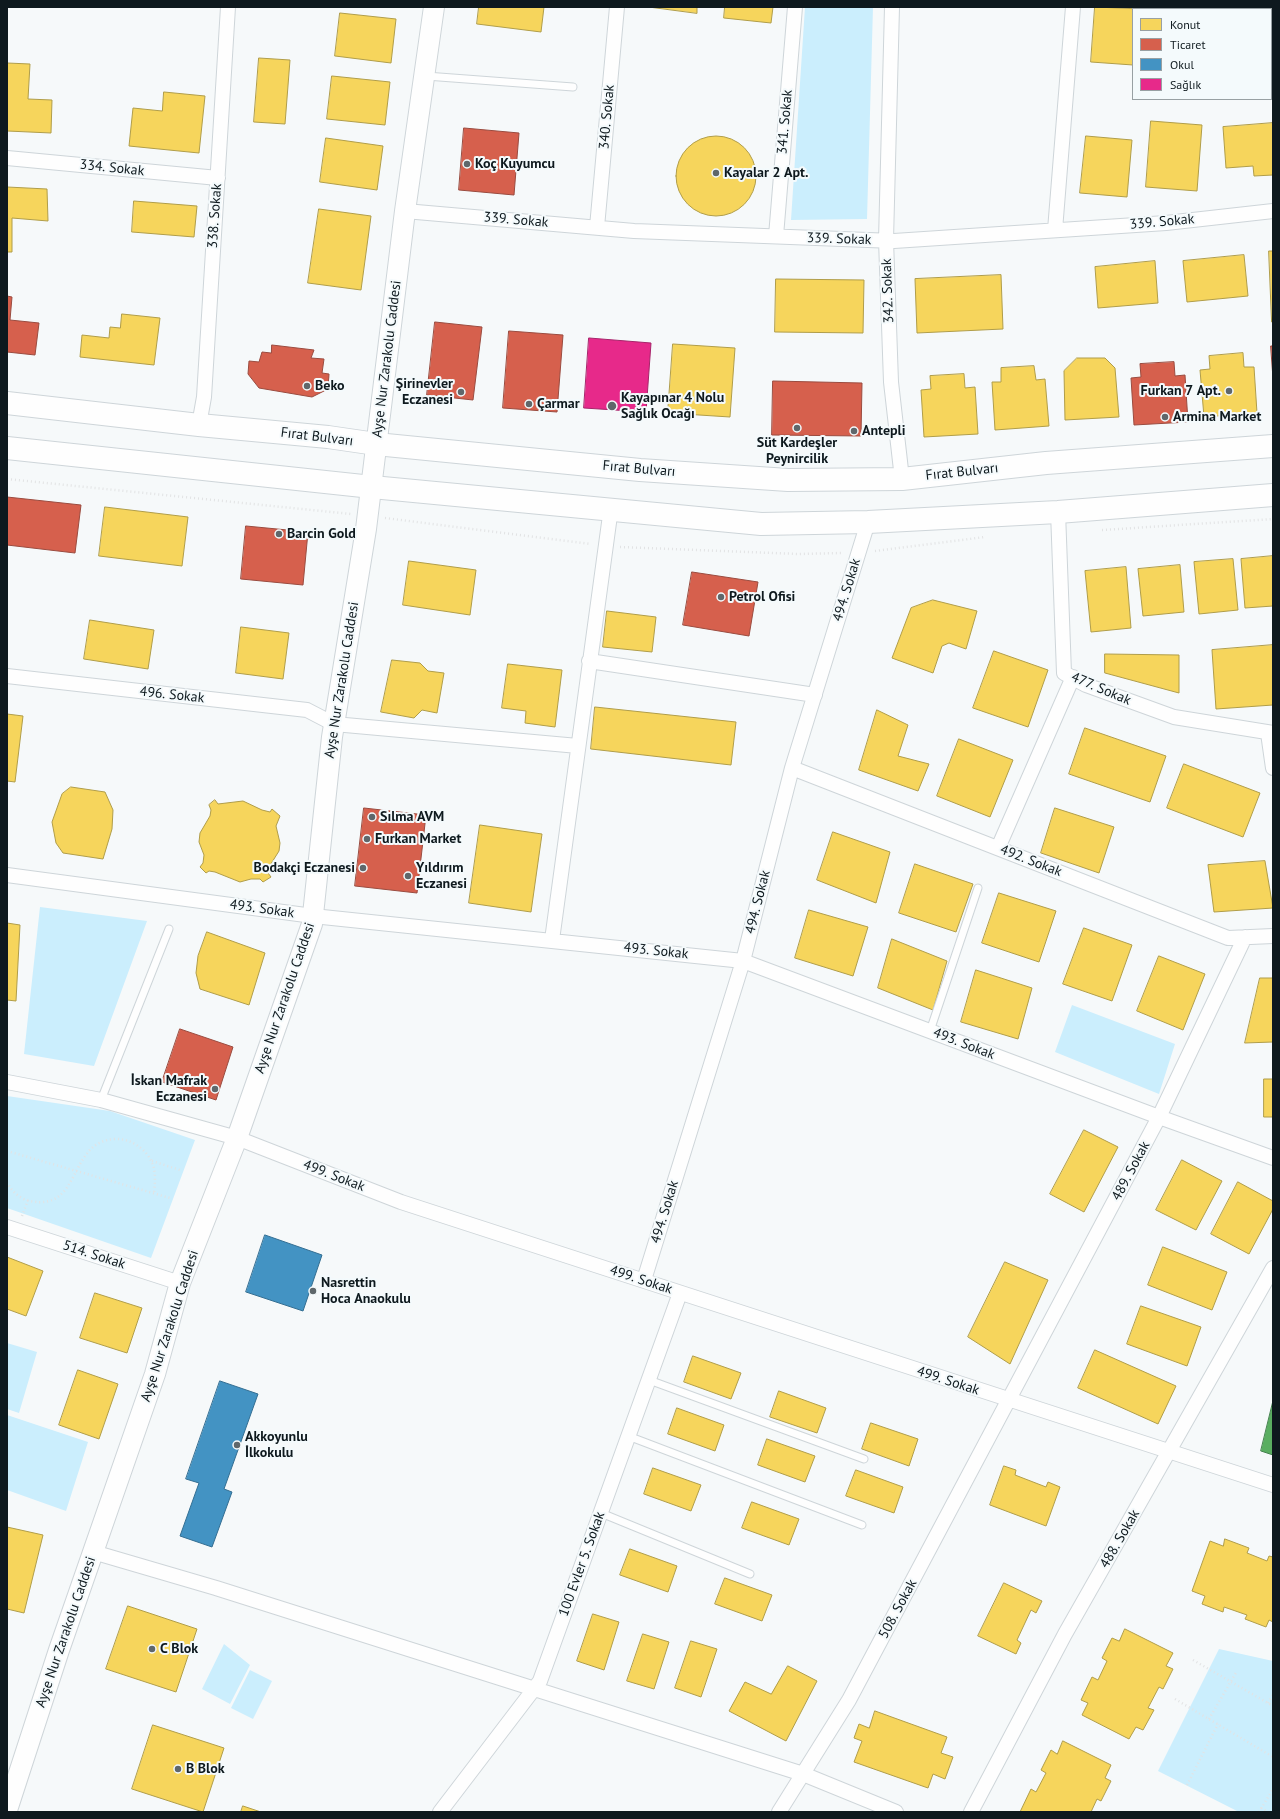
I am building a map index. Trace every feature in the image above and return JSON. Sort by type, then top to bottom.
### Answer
[{"type":"main road","name":"Fırat Bulvarı","points":[[7,403],[199,425],[328,437],[376,444],[640,470],[774,479],[902,479],[1046,463],[1273,446]]},
{"type":"main road","points":[[7,448],[372,487],[611,508],[761,524],[868,522],[1058,512],[1273,495]]},
{"type":"street","name":"338. Sokak","points":[[199,425],[204,397],[228,7]]},
{"type":"street","name":"Ayşe Nur Zarakolu Caddesi","points":[[7,1810],[93,1552],[155,1374],[180,1283],[237,1138],[312,924],[334,724],[372,487],[405,211],[434,7]]},
{"type":"street","name":"340. Sokak","points":[[598,227],[617,7]]},
{"type":"street","name":"341. Sokak","points":[[776,236],[795,7]]},
{"type":"street","name":"342. Sokak","points":[[892,7],[886,240],[891,382],[902,479]]},
{"type":"street","points":[[1055,230],[1073,7]]},
{"type":"street","name":"334. Sokak","points":[[7,158],[218,178]]},
{"type":"street","name":"339. Sokak","points":[[405,211],[598,227],[634,232],[886,240],[1166,223],[1273,212]]},
{"type":"street","points":[[552,940],[611,508]]},
{"type":"street","name":"477. Sokak","points":[[1058,512],[1064,673],[1086,685],[1174,718],[1271,733]]},
{"type":"street","name":"494. Sokak","points":[[644,1280],[743,961],[792,768],[868,522]]},
{"type":"street","points":[[590,661],[815,695]]},
{"type":"street","name":"496. Sokak","points":[[7,676],[307,710],[334,724]]},
{"type":"street","points":[[998,848],[1073,678]]},
{"type":"street","points":[[334,724],[578,746]]},
{"type":"street","points":[[1271,733],[1273,768]]},
{"type":"street","name":"492. Sokak","points":[[792,768],[1228,938],[1273,936]]},
{"type":"street","name":"493. Sokak","points":[[7,875],[312,916],[743,961],[1159,1117],[1273,1158]]},
{"type":"street","name":"489. Sokak","points":[[1008,1400],[1159,1117],[1245,937]]},
{"type":"street","name":"499. Sokak","points":[[7,1082],[100,1100],[237,1138],[401,1202],[1273,1485]]},
{"type":"street","name":"514. Sokak","points":[[7,1227],[180,1283]]},
{"type":"street","name":"488. Sokak","points":[[971,1812],[1065,1634],[1171,1451],[1273,1268]]},
{"type":"street","name":"100 Evler 5. Sokak","points":[[440,1812],[540,1681],[680,1293]]},
{"type":"street","name":"508. Sokak","points":[[779,1812],[849,1700],[1008,1400]]},
{"type":"street","points":[[93,1552],[216,1588],[803,1774],[896,1812]]},
{"type":"lane","points":[[424,76],[574,87]]},
{"type":"lane","points":[[930,1031],[978,888]]},
{"type":"lane","points":[[100,1100],[168,929]]},
{"type":"lane","points":[[649,1380],[864,1459]]},
{"type":"lane","points":[[628,1436],[862,1525]]},
{"type":"lane","points":[[601,1513],[750,1574]]},
{"type":"path","points":[[7,1182],[18,1196],[28,1200],[48,1200],[62,1194],[82,1158],[90,1149],[98,1143],[110,1139],[123,1139],[132,1142],[146,1153],[151,1161],[156,1171],[154,1192]]},
{"type":"path","points":[[7,1152],[154,1192],[170,1198]]},
{"type":"path","points":[[151,1161],[180,1170]]},
{"type":"path","points":[[22,1216],[28,1200]]},
{"type":"path","points":[[1193,1660],[1273,1706]]},
{"type":"path","points":[[1209,1719],[1237,1671]]},
{"type":"path","points":[[1268,1703],[1273,1695]]},
{"type":"path","points":[[1175,1699],[1273,1757]]},
{"type":"path","points":[[1187,1785],[1218,1724]]},
{"type":"path","points":[[1259,1812],[1273,1789]]},
{"type":"path","points":[[1261,1808],[1268,1812]]},
{"type":"shaded area","points":[[805,7],[873,7],[867,219],[791,220]]},
{"type":"shaded area","points":[[40,907],[147,921],[94,1066],[24,1054]]},
{"type":"shaded area","points":[[1072,1005],[1175,1044],[1159,1094],[1055,1052]]},
{"type":"shaded area","points":[[7,1096],[110,1111],[195,1140],[151,1258],[7,1208]]},
{"type":"shaded area","points":[[7,1343],[37,1352],[19,1413],[7,1409]]},
{"type":"shaded area","points":[[7,1415],[88,1442],[66,1511],[7,1490]]},
{"type":"shaded area","points":[[224,1644],[250,1665],[230,1704],[202,1689]]},
{"type":"shaded area","points":[[1219,1649],[1273,1661],[1273,1812],[1239,1812],[1158,1771]]},
{"type":"shaded area","points":[[250,1670],[272,1681],[253,1719],[231,1708]]},
{"type":"building: Konut","points":[[479,7],[544,7],[541,32],[477,24]]},
{"type":"building: Konut","points":[[649,7],[697,7],[697,13]]},
{"type":"building: Konut","points":[[725,7],[773,7],[771,23],[724,18]]},
{"type":"building: Konut","points":[[1095,7],[1132,9],[1132,65],[1091,62]]},
{"type":"building: Konut","points":[[1273,7],[1273,62],[1272,8],[1236,8]]},
{"type":"building: Konut","points":[[340,13],[396,19],[391,63],[335,56]]},
{"type":"building: Konut","points":[[259,58],[290,60],[285,124],[254,122]]},
{"type":"building: Konut","points":[[7,63],[30,64],[28,99],[52,100],[51,133],[7,131]]},
{"type":"building: Konut","points":[[332,76],[390,82],[385,125],[327,119]]},
{"type":"building: Konut","points":[[164,92],[205,96],[199,153],[129,146],[133,108],[162,111]]},
{"type":"building: Konut","points":[[1151,121],[1202,125],[1197,191],[1146,187]]},
{"type":"building: Konut","points":[[1273,123],[1273,175],[1254,176],[1253,166],[1226,168],[1223,127]]},
{"type":"building: Konut","name":"Kayalar 2 Apt.","points":[[716,136],[731,139],[744,148],[753,161],[756,176],[753,191],[744,204],[731,213],[716,216],[701,213],[688,204],[679,191],[676,176],[679,161],[688,148],[701,139]]},
{"type":"building: Konut","points":[[1086,136],[1132,140],[1127,197],[1080,193]]},
{"type":"building: Konut","points":[[326,138],[383,146],[377,190],[320,182]]},
{"type":"building: Konut","points":[[7,187],[47,189],[48,221],[12,218],[12,252],[7,252]]},
{"type":"building: Konut","points":[[134,201],[197,206],[194,237],[132,232]]},
{"type":"building: Konut","points":[[319,209],[371,216],[361,290],[308,283]]},
{"type":"building: Konut","points":[[1269,251],[1273,251],[1273,322],[1272,322]]},
{"type":"building: Konut","points":[[1244,255],[1248,296],[1187,302],[1183,261]]},
{"type":"building: Konut","points":[[1155,261],[1158,303],[1098,308],[1095,267]]},
{"type":"building: Konut","points":[[1001,275],[1003,329],[917,333],[915,279]]},
{"type":"building: Konut","points":[[776,279],[864,280],[863,333],[775,332]]},
{"type":"building: Konut","points":[[122,314],[160,318],[154,365],[80,357],[82,335],[109,338],[110,327],[120,328]]},
{"type":"building: Konut","points":[[673,344],[735,348],[730,417],[668,413]]},
{"type":"building: Konut","name":"Furkan 7 Apt.","points":[[1243,353],[1244,367],[1254,367],[1257,413],[1204,417],[1200,370],[1210,369],[1209,356]]},
{"type":"building: Konut","points":[[1077,358],[1105,358],[1115,368],[1119,417],[1065,420],[1064,371]]},
{"type":"building: Konut","points":[[1034,366],[1036,380],[1045,379],[1049,426],[995,430],[992,382],[1001,382],[1001,368]]},
{"type":"building: Konut","points":[[964,374],[965,388],[975,387],[978,434],[924,437],[921,390],[931,389],[930,376]]},
{"type":"building: Konut","points":[[105,507],[188,517],[182,566],[99,556]]},
{"type":"building: Konut","points":[[1273,556],[1273,606],[1245,608],[1241,559]]},
{"type":"building: Konut","points":[[1233,559],[1238,610],[1199,614],[1194,562]]},
{"type":"building: Konut","points":[[409,561],[476,570],[470,615],[403,605]]},
{"type":"building: Konut","points":[[1180,565],[1184,612],[1143,616],[1138,569]]},
{"type":"building: Konut","points":[[1126,567],[1131,628],[1091,632],[1085,571]]},
{"type":"building: Konut","points":[[933,600],[977,611],[966,649],[949,643],[942,646],[933,673],[892,658],[911,608]]},
{"type":"building: Konut","points":[[607,611],[656,617],[652,652],[603,647]]},
{"type":"building: Konut","points":[[90,620],[154,630],[148,669],[84,659]]},
{"type":"building: Konut","points":[[241,627],[289,633],[283,679],[236,673]]},
{"type":"building: Konut","points":[[1273,645],[1273,705],[1216,709],[1212,650]]},
{"type":"building: Konut","points":[[994,651],[1048,670],[1028,727],[973,708]]},
{"type":"building: Konut","points":[[1105,654],[1179,655],[1179,693],[1105,673]]},
{"type":"building: Konut","points":[[392,660],[420,663],[428,671],[444,673],[437,713],[422,710],[414,718],[381,712]]},
{"type":"building: Konut","points":[[508,664],[562,670],[555,727],[525,723],[526,711],[502,708]]},
{"type":"building: Konut","points":[[595,707],[736,722],[731,765],[591,749]]},
{"type":"building: Konut","points":[[877,710],[908,725],[898,756],[929,764],[918,791],[859,770]]},
{"type":"building: Konut","points":[[7,714],[23,716],[15,782],[7,781]]},
{"type":"building: Konut","points":[[1085,728],[1166,756],[1150,802],[1069,774]]},
{"type":"building: Konut","points":[[959,739],[1013,760],[990,817],[937,796]]},
{"type":"building: Konut","points":[[1184,764],[1260,793],[1243,837],[1167,808]]},
{"type":"building: Konut","points":[[71,787],[105,792],[113,810],[112,829],[103,859],[63,853],[56,843],[52,822],[62,794]]},
{"type":"building: Konut","points":[[215,800],[218,804],[243,801],[262,810],[270,812],[272,809],[280,816],[276,826],[280,843],[279,851],[269,867],[268,873],[271,877],[263,882],[260,879],[251,879],[240,882],[215,872],[209,871],[206,873],[200,867],[203,863],[204,855],[199,842],[200,833],[210,816],[211,810],[209,805]]},
{"type":"building: Konut","points":[[1055,808],[1114,827],[1099,873],[1041,853]]},
{"type":"building: Konut","points":[[480,825],[542,834],[531,912],[469,903]]},
{"type":"building: Konut","points":[[833,832],[890,852],[876,903],[817,880]]},
{"type":"building: Konut","points":[[1265,861],[1273,908],[1214,912],[1208,865]]},
{"type":"building: Konut","points":[[915,864],[973,884],[956,932],[899,913]]},
{"type":"building: Konut","points":[[999,893],[1056,911],[1039,962],[982,943]]},
{"type":"building: Konut","points":[[809,910],[868,927],[853,976],[795,958]]},
{"type":"building: Konut","points":[[7,923],[20,925],[16,1001],[7,1000]]},
{"type":"building: Konut","points":[[1084,928],[1132,945],[1112,1001],[1063,984]]},
{"type":"building: Konut","points":[[207,932],[265,953],[249,1005],[200,989],[196,973],[198,956]]},
{"type":"building: Konut","points":[[892,939],[947,961],[933,1010],[878,988]]},
{"type":"building: Konut","points":[[1159,956],[1205,974],[1183,1030],[1137,1011]]},
{"type":"building: Konut","points":[[976,970],[1032,988],[1018,1039],[961,1022]]},
{"type":"building: Konut","points":[[1260,978],[1273,978],[1273,1042],[1245,1043]]},
{"type":"building: Konut","points":[[1264,1079],[1273,1079],[1273,1117],[1264,1117]]},
{"type":"building: Konut","points":[[1084,1130],[1118,1147],[1084,1212],[1050,1194]]},
{"type":"building: Konut","points":[[1182,1160],[1222,1181],[1196,1230],[1156,1210]]},
{"type":"building: Konut","points":[[1238,1182],[1273,1201],[1273,1209],[1249,1254],[1211,1234]]},
{"type":"building: Konut","points":[[1163,1247],[1227,1272],[1212,1310],[1148,1285]]},
{"type":"building: Konut","points":[[7,1257],[43,1271],[26,1316],[7,1309]]},
{"type":"building: Konut","points":[[1005,1262],[1048,1280],[1010,1364],[968,1337]]},
{"type":"building: Konut","points":[[95,1293],[142,1308],[127,1353],[80,1338]]},
{"type":"building: Konut","points":[[1141,1306],[1201,1327],[1187,1366],[1127,1344]]},
{"type":"building: Konut","points":[[1095,1350],[1176,1386],[1158,1424],[1078,1388]]},
{"type":"building: Konut","points":[[693,1356],[741,1373],[731,1399],[684,1382]]},
{"type":"building: Konut","points":[[78,1370],[118,1384],[99,1439],[59,1425]]},
{"type":"building: Konut","points":[[779,1391],[826,1408],[817,1433],[770,1417]]},
{"type":"building: Konut","points":[[677,1408],[724,1425],[715,1451],[668,1434]]},
{"type":"building: Konut","points":[[871,1423],[918,1439],[909,1466],[862,1449]]},
{"type":"building: Konut","points":[[767,1439],[815,1456],[805,1482],[758,1465]]},
{"type":"building: Konut","points":[[1004,1466],[1016,1470],[1015,1475],[1046,1487],[1048,1482],[1060,1487],[1046,1526],[990,1505]]},
{"type":"building: Konut","points":[[653,1468],[701,1485],[691,1511],[644,1494]]},
{"type":"building: Konut","points":[[856,1470],[903,1487],[894,1513],[846,1496]]},
{"type":"building: Konut","points":[[752,1502],[799,1519],[789,1545],[742,1528]]},
{"type":"building: Konut","points":[[7,1527],[43,1535],[24,1613],[7,1609]]},
{"type":"building: Konut","points":[[1225,1539],[1249,1548],[1247,1553],[1267,1561],[1269,1556],[1273,1557],[1273,1622],[1269,1620],[1266,1627],[1245,1619],[1247,1615],[1224,1607],[1223,1612],[1202,1604],[1205,1596],[1192,1591],[1210,1541],[1223,1546]]},
{"type":"building: Konut","points":[[630,1549],[677,1566],[668,1592],[620,1575]]},
{"type":"building: Konut","points":[[725,1578],[772,1595],[762,1621],[715,1604]]},
{"type":"building: Konut","points":[[1004,1583],[1042,1601],[1036,1613],[1031,1610],[1017,1640],[1021,1643],[1016,1654],[978,1636]]},
{"type":"building: Konut","name":"C Blok","points":[[128,1606],[197,1629],[176,1692],[106,1669]]},
{"type":"building: Konut","points":[[593,1614],[619,1622],[604,1670],[577,1661]]},
{"type":"building: Konut","points":[[1125,1629],[1173,1653],[1166,1666],[1173,1669],[1163,1689],[1159,1687],[1148,1708],[1154,1710],[1143,1730],[1136,1727],[1129,1739],[1082,1715],[1088,1703],[1081,1700],[1092,1677],[1098,1680],[1107,1661],[1102,1658],[1112,1638],[1119,1641]]},
{"type":"building: Konut","points":[[643,1634],[669,1642],[654,1689],[627,1681]]},
{"type":"building: Konut","points":[[691,1641],[717,1649],[701,1697],[675,1688]]},
{"type":"building: Konut","points":[[788,1666],[817,1681],[786,1741],[729,1711],[745,1682],[771,1694]]},
{"type":"building: Konut","points":[[875,1711],[947,1737],[941,1753],[953,1757],[945,1779],[933,1774],[928,1788],[854,1762],[862,1741],[854,1738],[859,1724],[869,1728]]},
{"type":"building: Konut","name":"B Blok","points":[[153,1725],[224,1748],[203,1812],[132,1789]]},
{"type":"building: Konut","points":[[1063,1741],[1111,1765],[1105,1778],[1111,1781],[1101,1801],[1097,1799],[1091,1812],[1020,1812],[1031,1789],[1036,1792],[1046,1773],[1041,1770],[1051,1750],[1057,1754]]},
{"type":"building: Konut","points":[[243,1806],[261,1812],[241,1812]]},
{"type":"building: Ticaret","points":[[464,128],[519,133],[514,195],[459,190]]},
{"type":"building: Ticaret","points":[[7,296],[12,297],[10,320],[39,323],[35,355],[7,352]]},
{"type":"building: Ticaret","points":[[435,322],[482,327],[473,400],[427,395]]},
{"type":"building: Ticaret","points":[[509,331],[563,335],[557,412],[503,408]]},
{"type":"building: Ticaret","points":[[272,345],[314,350],[311,358],[324,359],[322,373],[329,374],[328,389],[312,397],[259,388],[248,374],[249,361],[259,362],[262,352],[271,353]]},
{"type":"building: Ticaret","points":[[1271,346],[1273,346],[1273,378]]},
{"type":"building: Ticaret","points":[[1174,362],[1175,376],[1185,375],[1188,422],[1134,425],[1131,378],[1141,377],[1140,364]]},
{"type":"building: Ticaret","points":[[773,381],[862,383],[861,436],[772,435]]},
{"type":"building: Ticaret","points":[[7,497],[81,505],[75,553],[7,545]]},
{"type":"building: Ticaret","points":[[246,526],[308,532],[303,585],[241,579]]},
{"type":"building: Ticaret","points":[[692,572],[758,582],[749,636],[683,625]]},
{"type":"building: Ticaret","points":[[364,808],[426,815],[417,893],[355,886]]},
{"type":"building: Ticaret","points":[[180,1029],[233,1047],[216,1100],[162,1082]]},
{"type":"building: Okul","points":[[265,1235],[322,1255],[303,1311],[246,1292]]},
{"type":"building: Okul","points":[[220,1381],[258,1394],[224,1489],[232,1492],[212,1547],[180,1536],[199,1483],[186,1479]]},
{"type":"building: Sağlık","points":[[589,338],[651,343],[646,412],[584,408]]},
{"type":"building: Kamu","points":[[1273,1401],[1273,1455],[1261,1451]]},
{"type":"place","name":"Koç Kuyumcu","points":[[467,164]]},
{"type":"place","name":"Kayalar 2 Apt.","points":[[716,173]]},
{"type":"place","name":"Beko","points":[[307,386]]},
{"type":"place","name":"Furkan 7 Apt.","points":[[1229,391]]},
{"type":"place","name":"Şirinevler Eczanesi","points":[[461,392]]},
{"type":"place","name":"Çarmar","points":[[529,404]]},
{"type":"place","name":"Kayapınar 4 Nolu Sağlık Ocağı","points":[[612,406]]},
{"type":"place","name":"Armina Market","points":[[1165,417]]},
{"type":"place","name":"Süt Kardeşler Peynircilik","points":[[797,428]]},
{"type":"place","name":"Antepli","points":[[854,431]]},
{"type":"place","name":"Barcin Gold","points":[[279,534]]},
{"type":"place","name":"Petrol Ofisi","points":[[721,597]]},
{"type":"place","name":"Sılma AVM","points":[[372,817]]},
{"type":"place","name":"Furkan Market","points":[[367,839]]},
{"type":"place","name":"Bodakçi Eczanesi","points":[[363,868]]},
{"type":"place","name":"Yıldırım Eczanesi","points":[[408,876]]},
{"type":"place","name":"İskan Mafrak Eczanesi","points":[[215,1089]]},
{"type":"place","name":"Nasrettin Hoca Anaokulu","points":[[313,1291]]},
{"type":"place","name":"Akkoyunlu İlkokulu","points":[[237,1445]]},
{"type":"place","name":"C Blok","points":[[152,1649]]},
{"type":"place","name":"B Blok","points":[[178,1769]]}]
